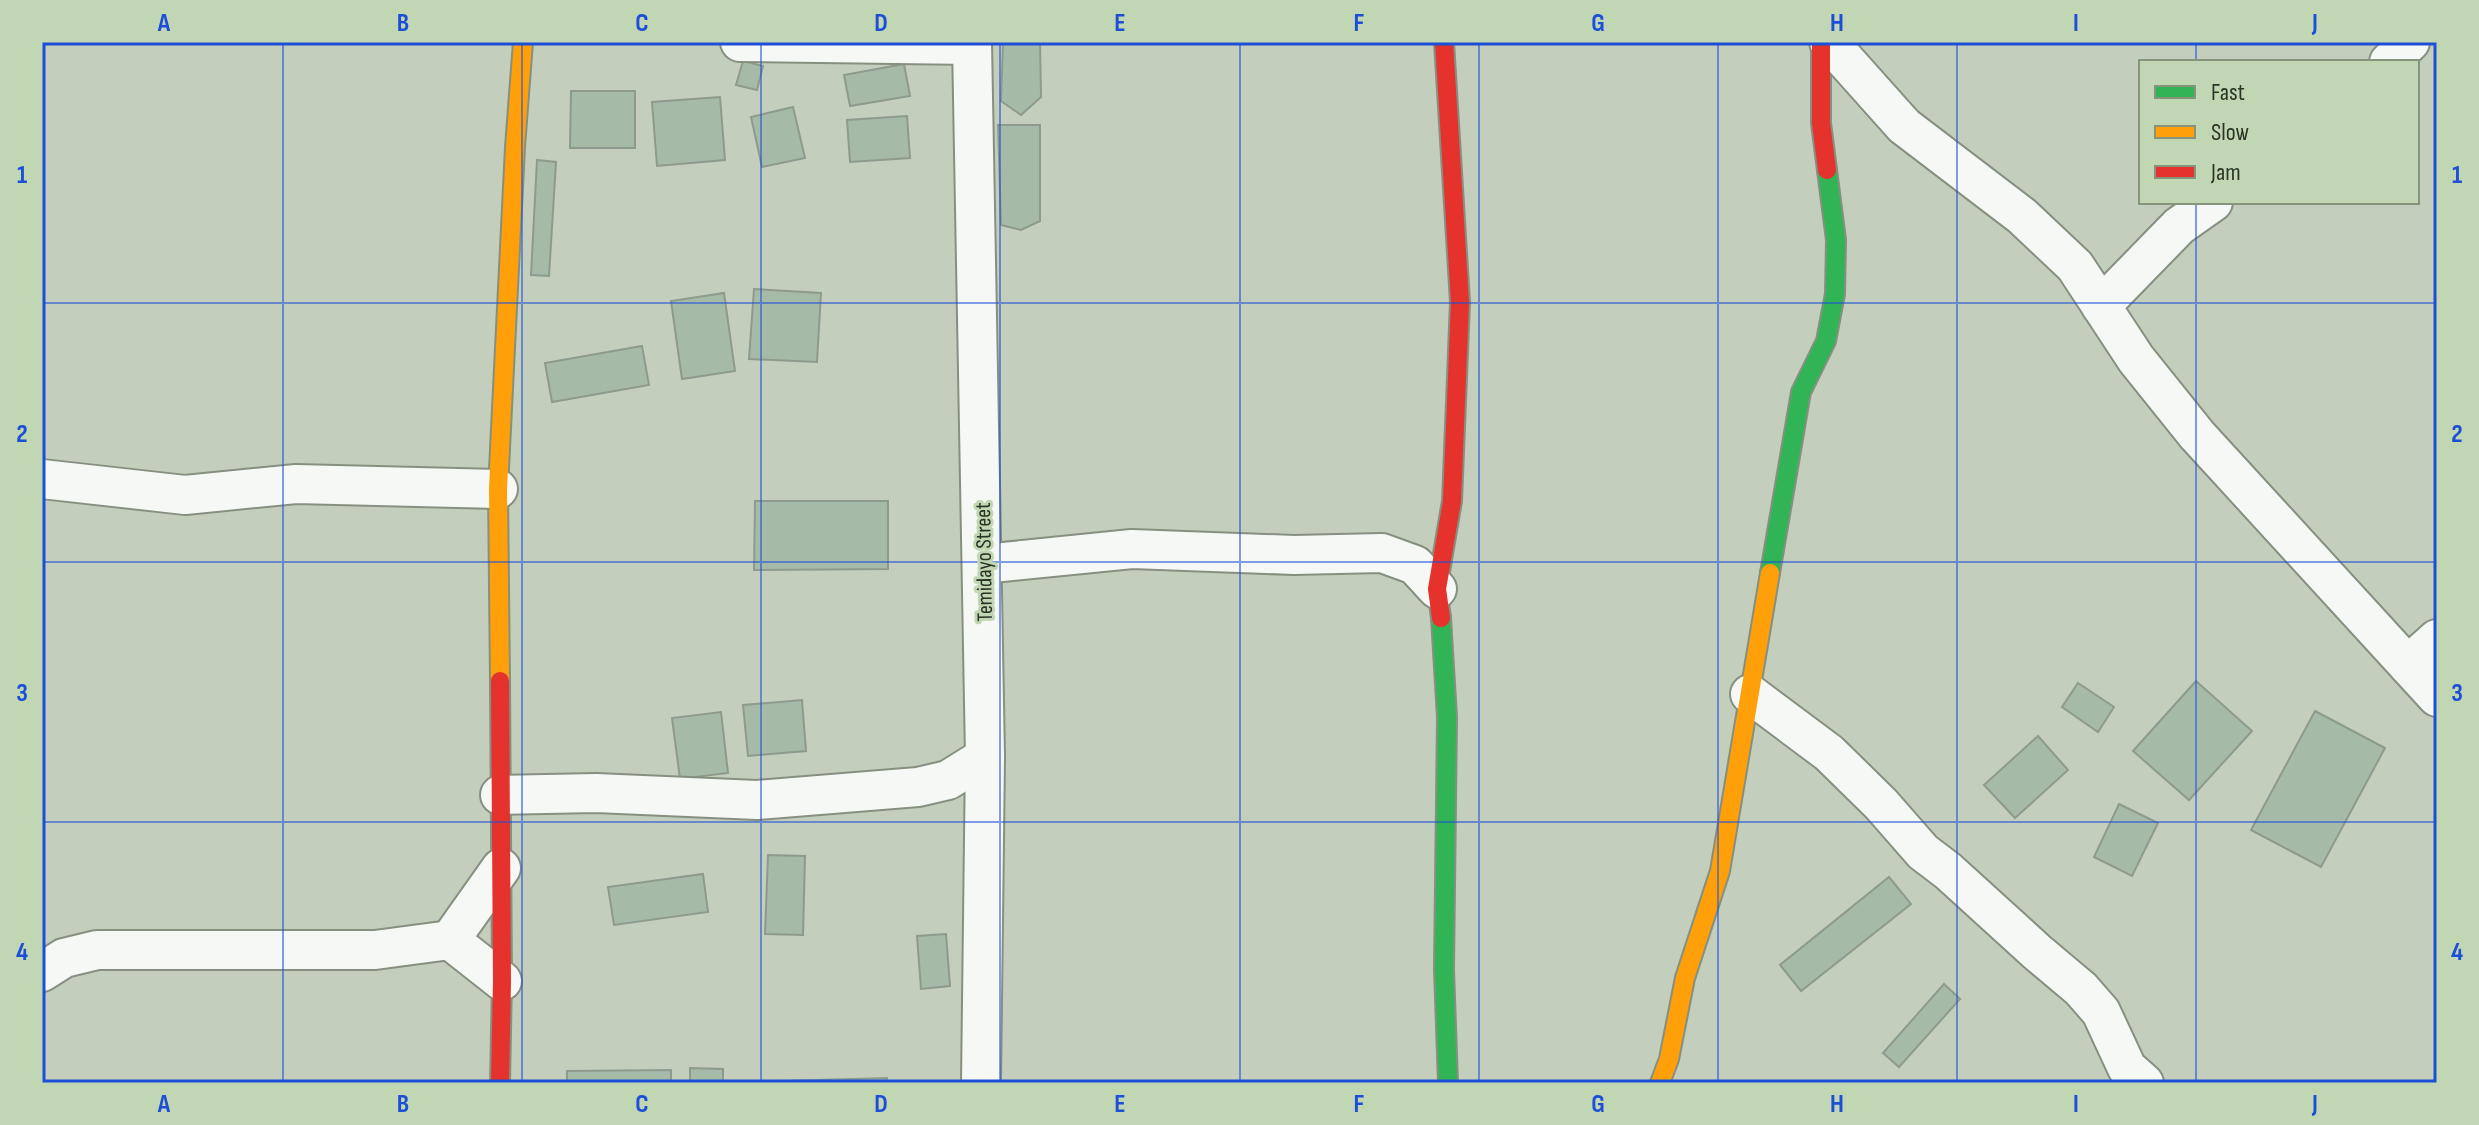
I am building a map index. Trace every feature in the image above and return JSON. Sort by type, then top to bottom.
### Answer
[{"type":"street","points":[[500,1083],[498,489],[515,147],[523,42],[527,42]]},
{"type":"street","points":[[740,42],[972,44]]},
{"type":"street","points":[[1444,42],[1460,302],[1452,501],[1437,589],[1447,717],[1444,969],[1448,1083]]},
{"type":"street","points":[[1660,1083],[1669,1059],[1685,978],[1720,871],[1801,392],[1826,341],[1835,294],[1836,240],[1821,123],[1821,42]]},
{"type":"street","points":[[1829,42],[1904,126],[2022,216],[2075,266],[2136,359],[2197,435],[2437,697]]},
{"type":"street","points":[[2391,60],[2410,42]]},
{"type":"street","name":"Temidayo Street","points":[[972,44],[985,757],[981,1083]]},
{"type":"street","points":[[2101,306],[2179,226],[2210,204]]},
{"type":"street","points":[[42,479],[185,495],[296,484],[498,489]]},
{"type":"street","points":[[983,564],[1132,549],[1294,555],[1382,553],[1415,565],[1437,589]]},
{"type":"street","points":[[2408,665],[2437,639]]},
{"type":"street","points":[[1750,694],[1829,753],[1881,804],[1923,852],[2081,989],[2101,1012],[2127,1068],[2144,1083]]},
{"type":"street","points":[[500,795],[596,793],[757,800],[918,787],[948,780],[985,757]]},
{"type":"street","points":[[450,940],[501,868]]},
{"type":"street","points":[[42,972],[64,958],[97,950],[375,950],[450,940],[502,981]]},
{"type":"building","points":[[1003,42],[1040,42],[1041,97],[1021,115],[1001,101]]},
{"type":"building","points":[[743,61],[763,66],[757,90],[736,85]]},
{"type":"building","points":[[904,64],[910,96],[850,106],[844,75]]},
{"type":"building","points":[[571,91],[635,91],[635,148],[570,148]]},
{"type":"building","points":[[720,97],[725,160],[657,166],[652,102]]},
{"type":"building","points":[[793,107],[805,158],[762,167],[751,117]]},
{"type":"building","points":[[907,116],[910,158],[850,162],[847,120]]},
{"type":"building","points":[[998,125],[1040,125],[1040,221],[1021,230],[1001,225]]},
{"type":"building","points":[[537,160],[556,162],[549,276],[531,275]]},
{"type":"building","points":[[754,289],[821,293],[817,362],[749,359]]},
{"type":"building","points":[[724,293],[735,371],[682,379],[671,301]]},
{"type":"building","points":[[642,346],[649,385],[552,402],[545,363]]},
{"type":"building","points":[[755,501],[888,501],[888,569],[754,570]]},
{"type":"building","points":[[2196,681],[2252,731],[2189,800],[2133,751]]},
{"type":"building","points":[[2078,683],[2114,707],[2098,732],[2062,707]]},
{"type":"building","points":[[802,700],[806,751],[748,756],[743,705]]},
{"type":"building","points":[[2315,711],[2385,748],[2321,867],[2251,830]]},
{"type":"building","points":[[721,712],[728,773],[680,779],[672,718]]},
{"type":"building","points":[[2038,736],[2068,770],[2015,818],[1984,785]]},
{"type":"building","points":[[2119,804],[2158,823],[2132,876],[2094,857]]},
{"type":"building","points":[[768,855],[805,856],[803,935],[765,934]]},
{"type":"building","points":[[703,874],[708,912],[614,925],[608,887]]},
{"type":"building","points":[[1889,877],[1911,904],[1801,991],[1780,965]]},
{"type":"building","points":[[946,934],[950,986],[921,989],[917,936]]},
{"type":"building","points":[[1944,984],[1960,999],[1899,1067],[1883,1053]]},
{"type":"building","points":[[690,1068],[723,1069],[723,1083],[690,1083]]},
{"type":"building","points":[[671,1070],[671,1083],[567,1083],[567,1071]]},
{"type":"building","points":[[887,1078],[887,1083],[744,1083],[744,1082]]},
{"type":"traffic: fast","points":[[1770,573],[1801,392],[1826,341],[1835,294],[1836,240],[1827,170]]},
{"type":"traffic: fast","points":[[1441,618],[1447,717],[1444,969],[1448,1083]]},
{"type":"traffic: slow","points":[[500,681],[498,489],[523,42]]},
{"type":"traffic: slow","points":[[1660,1083],[1669,1059],[1685,978],[1720,871],[1770,573]]},
{"type":"traffic: jam","points":[[1441,618],[1437,589],[1452,501],[1460,302],[1444,42]]},
{"type":"traffic: jam","points":[[1821,42],[1821,123],[1827,170]]},
{"type":"traffic: jam","points":[[500,681],[500,1083]]}]
